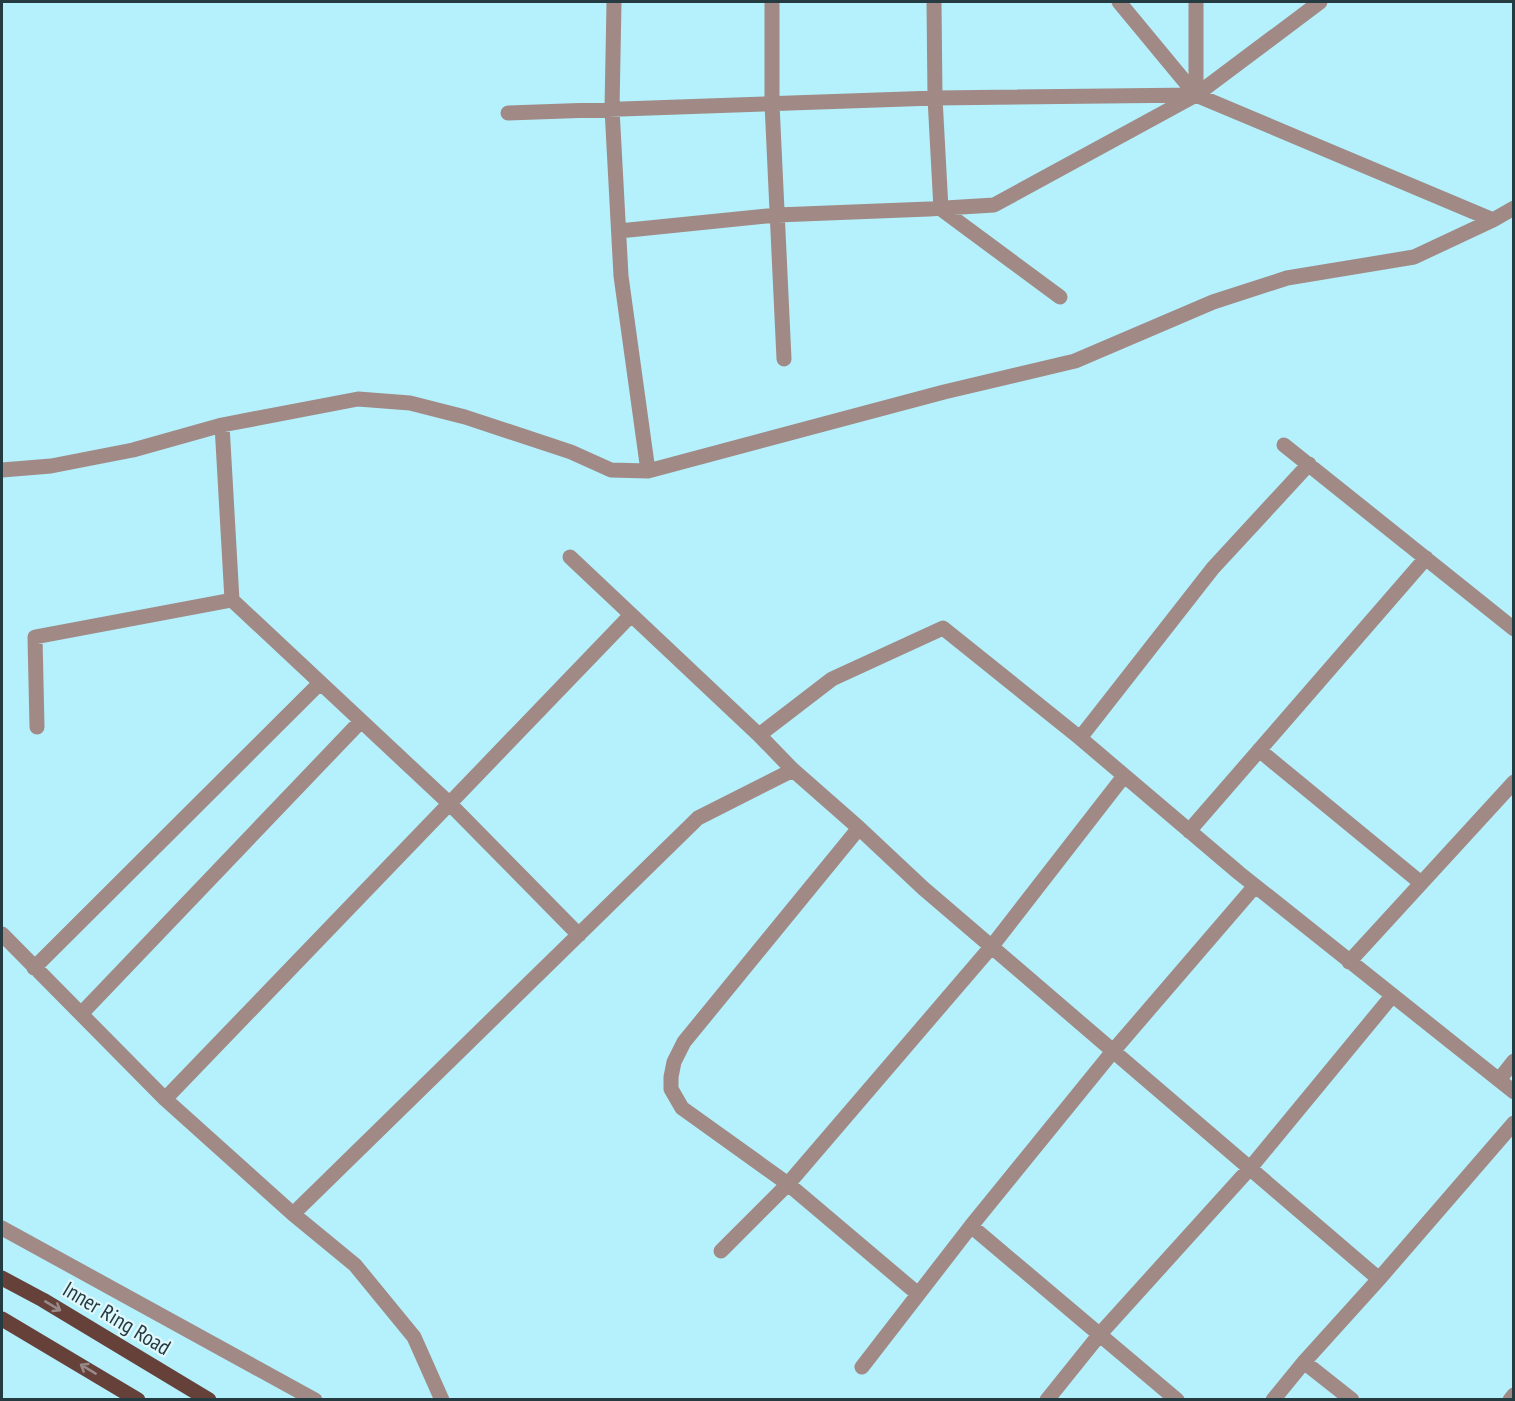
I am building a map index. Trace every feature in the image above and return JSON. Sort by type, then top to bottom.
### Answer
[{"type":"main road","name":"Inner Ring Road","points":[[2,1278],[43,1300],[209,1400]]},
{"type":"main road","points":[[2,1319],[138,1400]]},
{"type":"street","points":[[614,2],[612,109],[621,276],[648,471]]},
{"type":"street","points":[[772,2],[772,104],[784,359]]},
{"type":"street","points":[[934,2],[935,98],[941,209]]},
{"type":"street","points":[[1119,2],[1196,95]]},
{"type":"street","points":[[1196,2],[1196,95]]},
{"type":"street","points":[[619,231],[777,215],[994,205],[1196,95],[1320,2]]},
{"type":"street","points":[[508,113],[935,98],[1196,95],[1493,220]]},
{"type":"street","points":[[2,471],[51,466],[133,450],[222,425],[358,399],[410,403],[465,417],[571,452],[611,470],[648,471],[944,392],[1075,361],[1213,302],[1287,278],[1414,257],[1514,208]]},
{"type":"street","points":[[941,209],[1060,297]]},
{"type":"street","points":[[222,425],[232,600],[450,804],[579,935]]},
{"type":"street","points":[[1284,445],[1514,629]]},
{"type":"street","points":[[1080,738],[1213,568],[1309,464]]},
{"type":"street","points":[[570,557],[759,735],[793,770],[860,828],[923,888],[1379,1279]]},
{"type":"street","points":[[1189,831],[1426,558]]},
{"type":"street","points":[[38,727],[35,637],[232,600]]},
{"type":"street","points":[[165,1099],[631,615]]},
{"type":"street","points":[[759,735],[832,679],[943,628],[1080,738],[1255,886],[1514,1092]]},
{"type":"street","points":[[34,968],[320,683]]},
{"type":"street","points":[[81,1014],[361,721]]},
{"type":"street","points":[[1259,750],[1421,883]]},
{"type":"street","points":[[293,1214],[698,818],[793,770]]},
{"type":"street","points":[[722,1251],[788,1184],[992,946],[1124,776]]},
{"type":"street","points":[[1349,962],[1514,782]]},
{"type":"street","points":[[860,828],[684,1042],[674,1062],[671,1089],[682,1108],[788,1184],[918,1294]]},
{"type":"street","points":[[862,1367],[971,1226],[1114,1050],[1255,886]]},
{"type":"street","points":[[4,943],[34,968],[165,1099],[293,1214],[355,1265],[414,1337],[442,1400]]},
{"type":"street","points":[[1047,1400],[1100,1334],[1251,1167],[1392,996]]},
{"type":"street","points":[[1499,1080],[1514,1061]]},
{"type":"street","points":[[1273,1400],[1514,1123]]},
{"type":"street","points":[[971,1226],[1177,1400]]},
{"type":"street","points":[[2,1228],[315,1400]]},
{"type":"street","points":[[1304,1362],[1352,1400]]},
{"type":"street","points":[[1510,1400],[1514,1395]]}]
